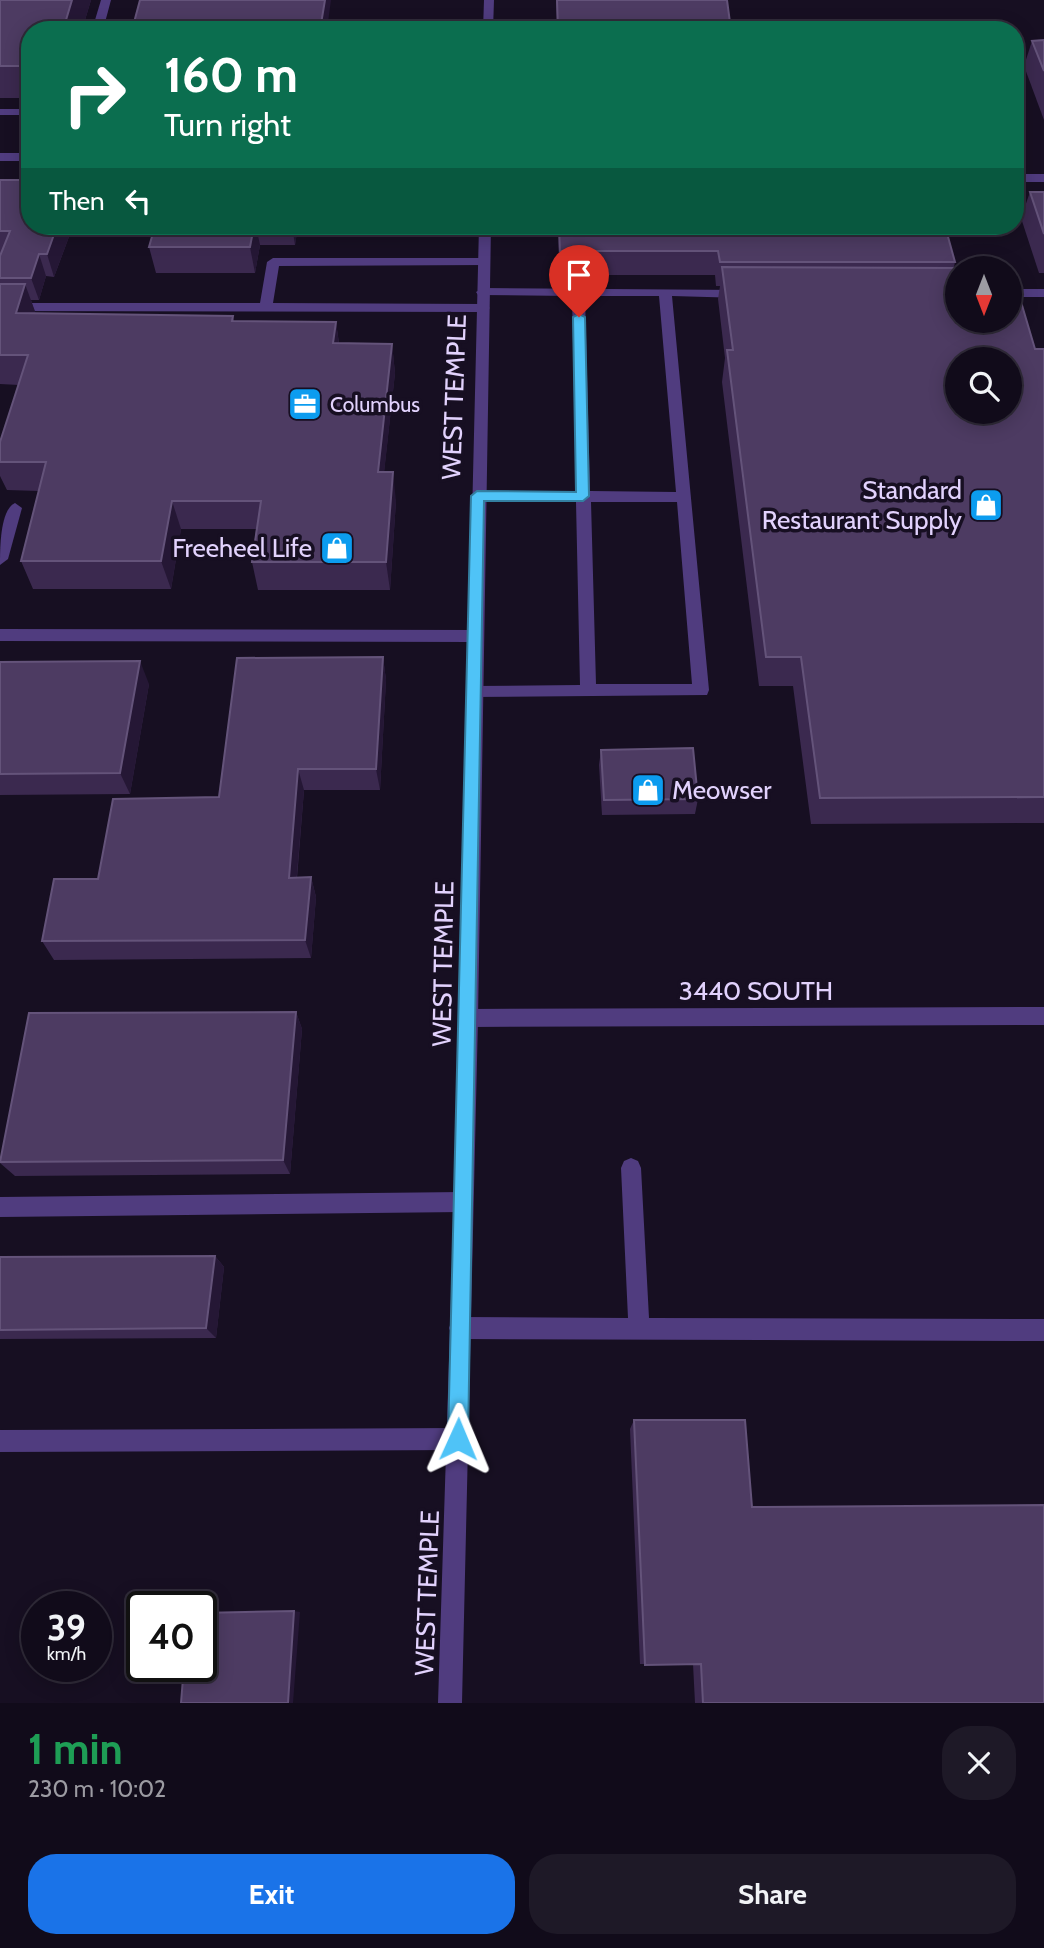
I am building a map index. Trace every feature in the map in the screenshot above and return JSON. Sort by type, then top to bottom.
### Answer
[{"type":"street","points":[[100,21],[106,0]]},
{"type":"street","points":[[488,21],[489,0]]},
{"type":"street","points":[[0,112],[21,112]]},
{"type":"street","points":[[0,158],[21,158]]},
{"type":"street","points":[[1024,178],[1044,178]]},
{"type":"street","name":"WEST TEMPLE","points":[[450,1703],[469,1017],[474,636],[485,235]]},
{"type":"street","points":[[266,307],[273,262],[484,262]]},
{"type":"street","points":[[578,292],[588,691]]},
{"type":"street","points":[[0,307],[266,307],[483,300],[578,292],[754,293]]},
{"type":"street","points":[[474,692],[701,690],[665,292]]},
{"type":"street","points":[[1022,293],[1044,293]]},
{"type":"street","points":[[477,496],[683,497]]},
{"type":"street","points":[[0,559],[15,508]]},
{"type":"street","points":[[0,635],[474,636]]},
{"type":"street","name":"3440 SOUTH","points":[[469,1017],[1044,1016]]},
{"type":"street","points":[[631,1168],[639,1328]]},
{"type":"street","points":[[0,1207],[463,1202]]},
{"type":"street","points":[[460,1328],[1044,1330]]},
{"type":"street","points":[[0,1441],[458,1439]]},
{"type":"building","points":[[0,0],[72,0],[66,21],[21,21],[21,66],[0,66]]},
{"type":"building","points":[[140,0],[325,0],[322,21],[134,21]]},
{"type":"building","points":[[557,0],[727,0],[730,21],[558,21]]},
{"type":"building","points":[[1044,40],[1044,71],[1032,41]]},
{"type":"building","points":[[0,180],[21,180],[21,235],[54,235],[47,254],[39,254],[31,278],[0,278],[0,256],[10,231],[0,231]]},
{"type":"building","points":[[1030,192],[1044,192],[1044,234]]},
{"type":"building","points":[[152,235],[252,235],[250,247],[149,247]]},
{"type":"building","points":[[559,235],[948,235],[953,256],[945,256],[945,262],[720,262],[718,251],[560,251]]},
{"type":"building","points":[[722,267],[945,268],[945,333],[1022,333],[1022,305],[1035,349],[1044,349],[1044,797],[820,798],[801,657],[766,657],[727,350],[733,350]]},
{"type":"building","points":[[0,284],[25,284],[16,313],[233,316],[232,321],[336,322],[333,343],[392,344],[378,472],[393,472],[386,562],[252,562],[261,501],[172,501],[161,561],[21,561],[46,462],[0,462],[0,442],[28,355],[0,355]]},
{"type":"building","points":[[383,657],[376,769],[298,769],[289,878],[311,877],[305,940],[42,941],[54,879],[98,879],[113,799],[219,797],[237,658]]},
{"type":"building","points":[[140,661],[120,773],[0,774],[0,662]]},
{"type":"building","points":[[693,748],[698,799],[604,800],[601,750]]},
{"type":"building","points":[[296,1012],[283,1160],[0,1162],[29,1013]]},
{"type":"building","points":[[215,1256],[206,1328],[0,1330],[0,1257]]},
{"type":"building","points":[[634,1420],[745,1420],[752,1507],[1044,1505],[1044,1703],[703,1703],[701,1664],[645,1665]]},
{"type":"building","points":[[294,1611],[288,1703],[181,1703],[183,1682],[217,1682],[217,1613]]},
{"type":"place","name":"Columbus","points":[[305,404]]},
{"type":"place","name":"Standard Restaurant Supply","points":[[986,505]]},
{"type":"place","name":"Freeheel Life","points":[[337,548]]},
{"type":"place","name":"Meowser","points":[[648,790]]},
{"type":"route","points":[[458,1439],[469,1017],[477,496],[583,496],[579,317]]}]
